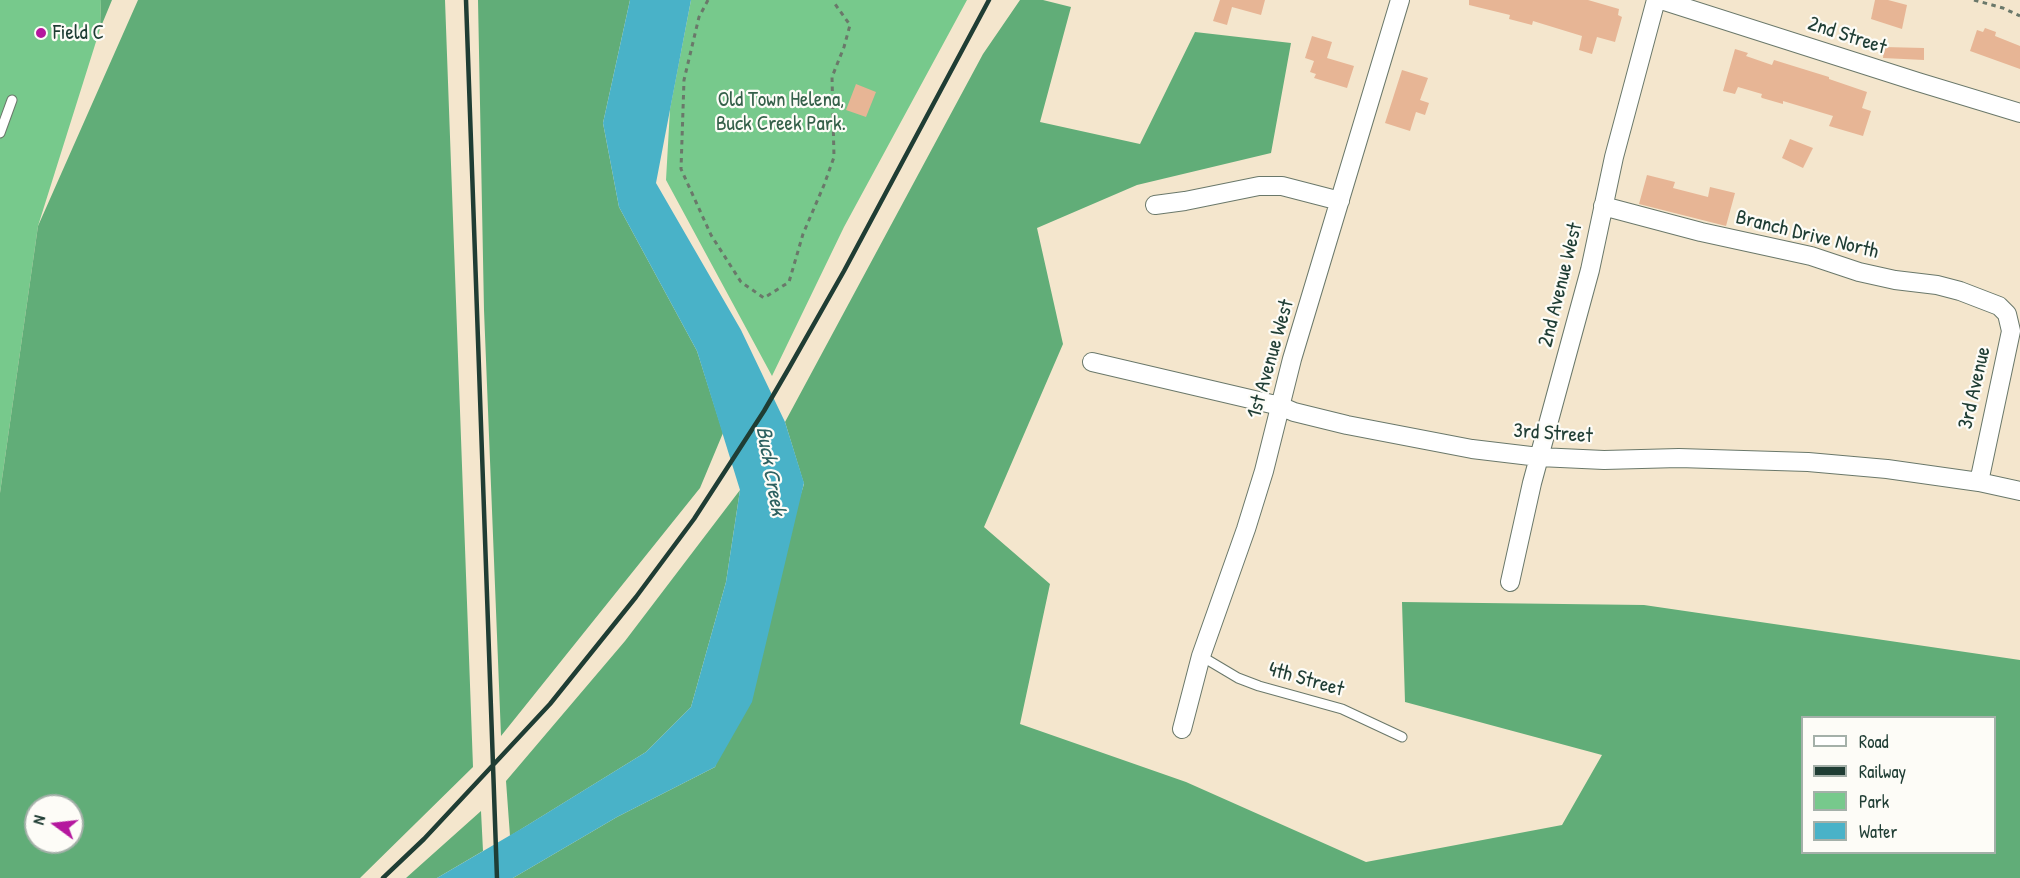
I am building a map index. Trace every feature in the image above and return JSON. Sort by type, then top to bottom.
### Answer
[{"type":"street","name":"1st Avenue West","points":[[1182,729],[1201,656],[1264,471],[1280,406],[1400,0]]},
{"type":"street","name":"2nd Avenue West","points":[[1510,582],[1539,457],[1590,270],[1603,206],[1656,0]]},
{"type":"street","name":"2nd Street","points":[[1661,0],[2020,113]]},
{"type":"street","points":[[1155,205],[1259,186],[1282,186],[1340,201]]},
{"type":"street","name":"Branch Drive North","points":[[1603,206],[1701,232],[1811,256],[1859,272],[1895,280],[1937,285],[1999,306]]},
{"type":"street","name":"3rd Avenue","points":[[1979,482],[2011,332],[2007,314],[1999,306]]},
{"type":"street","name":"3rd Street","points":[[1092,362],[1280,406],[1294,412],[1472,449],[1539,457],[1604,460],[1679,458],[1808,462],[1887,469],[1979,482],[2020,491]]},
{"type":"lane","points":[[0,133],[12,100]]},
{"type":"lane","name":"4th Street","points":[[1201,656],[1238,678],[1342,709],[1402,736]]},
{"type":"path","points":[[708,0],[699,17],[684,80],[681,169],[711,235],[741,282],[764,298],[789,282],[803,234],[825,185],[834,157],[832,76],[850,25],[835,4],[835,0]]},
{"type":"path","points":[[1974,0],[2003,8],[2020,16]]},
{"type":"green space","points":[[0,0],[101,0],[100,29],[38,226],[0,493]]},
{"type":"green space","points":[[101,0],[112,0],[100,29]]},
{"type":"green space","points":[[138,0],[445,0],[473,767],[360,878],[0,878],[0,493],[38,226]]},
{"type":"green space","points":[[478,0],[630,0],[603,123],[619,207],[697,351],[723,433],[700,488],[501,736],[484,310]]},
{"type":"green space","name":"Old Town Helena, Buck Creek Park.","points":[[691,0],[967,0],[844,227],[772,376],[666,180],[670,109]]},
{"type":"green space","points":[[1020,0],[1043,0],[1071,7],[1040,122],[1140,144],[1195,32],[1291,43],[1271,153],[1137,185],[1037,228],[1063,344],[984,527],[1050,584],[1020,724],[1186,782],[1366,862],[1562,825],[1602,755],[1405,702],[1402,602],[1644,605],[2020,660],[2020,878],[513,878],[617,817],[715,767],[804,484],[785,422],[983,54]]},
{"type":"green space","points":[[740,490],[726,582],[691,707],[646,752],[510,836],[506,781],[625,641]]},
{"type":"green space","points":[[481,811],[483,851],[437,878],[406,878]]},
{"type":"water","name":"Buck Creek","points":[[630,0],[691,0],[656,183],[741,330],[785,422],[804,483],[752,702],[715,767],[617,817],[513,878],[437,878],[646,752],[691,707],[726,582],[740,490],[697,351],[619,207],[603,123]]},
{"type":"building","points":[[1220,0],[1265,0],[1261,15],[1232,7],[1227,25],[1213,21]]},
{"type":"building","points":[[1469,0],[1588,0],[1619,9],[1618,15],[1622,17],[1615,42],[1597,37],[1592,54],[1579,50],[1582,36],[1533,21],[1532,25],[1509,19],[1510,15],[1469,5]]},
{"type":"building","points":[[1875,0],[1888,0],[1907,5],[1902,29],[1871,19]]},
{"type":"building","points":[[1985,28],[1996,32],[1995,36],[2020,46],[2020,69],[1970,51],[1977,30],[1983,32]]},
{"type":"building","points":[[1312,36],[1332,42],[1327,58],[1354,66],[1347,88],[1314,78],[1316,74],[1310,72],[1314,61],[1305,58]]},
{"type":"building","points":[[1884,47],[1924,48],[1924,60],[1883,58]]},
{"type":"building","points":[[1735,49],[1748,53],[1746,56],[1772,65],[1774,60],[1829,77],[1829,79],[1867,92],[1862,108],[1871,111],[1863,136],[1829,126],[1833,116],[1783,101],[1783,104],[1762,98],[1762,94],[1738,87],[1735,94],[1723,91]]},
{"type":"building","points":[[1402,70],[1428,78],[1420,100],[1429,103],[1425,115],[1416,112],[1410,131],[1385,123]]},
{"type":"building","points":[[856,84],[876,92],[866,117],[846,110]]},
{"type":"building","points":[[1790,139],[1813,148],[1803,168],[1782,158]]},
{"type":"building","points":[[1647,175],[1675,182],[1673,188],[1708,197],[1710,187],[1735,193],[1726,226],[1639,204]]},
{"type":"railway","points":[[466,0],[497,878]]},
{"type":"railway","points":[[383,878],[424,839],[550,704],[636,597],[694,519],[789,368],[844,271],[989,0]]},
{"type":"place","name":"Field C","points":[[41,33]]}]
